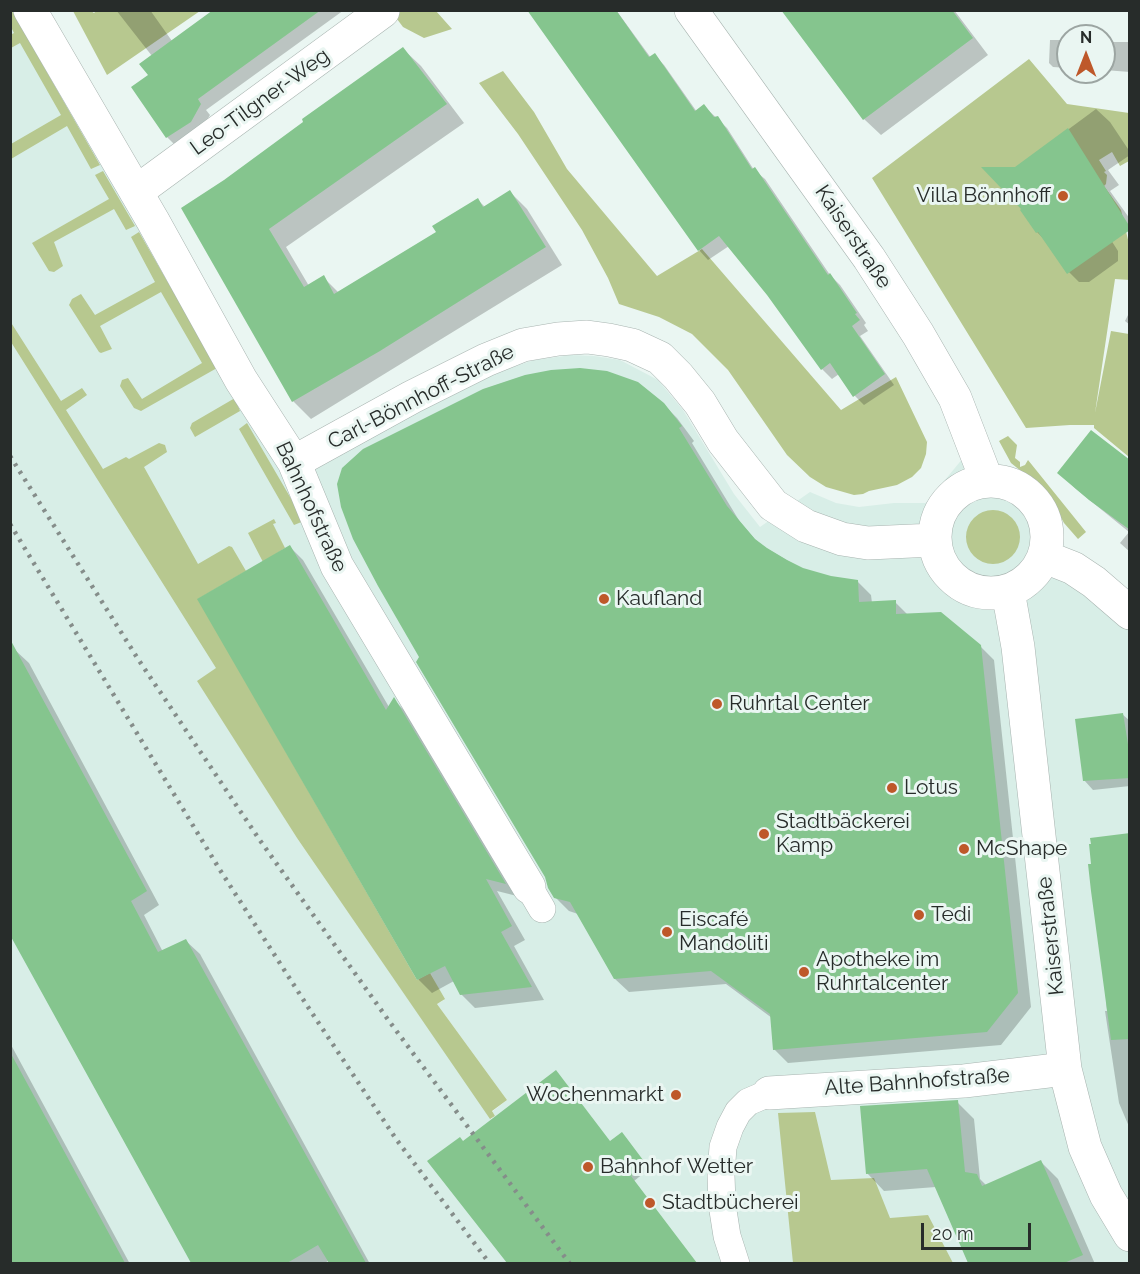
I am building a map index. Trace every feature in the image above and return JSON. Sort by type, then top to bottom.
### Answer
[{"type":"street","name":"Bahnhofstraße","points":[[30,10],[136,192],[241,380],[294,462],[337,566],[535,898]]},
{"type":"street","name":"Kaiserstraße","points":[[691,10],[869,258],[918,334],[955,398],[987,481]]},
{"type":"street","name":"Leo-Tilgner-Weg","points":[[136,192],[383,11]]},
{"type":"street","name":"Carl-Bönnhoff-Straße","points":[[294,462],[412,397],[486,360],[523,345],[587,337],[632,345],[660,358],[700,403],[723,441],[773,505],[806,526],[842,538],[868,543],[934,540]]},
{"type":"street","points":[[987,481],[1011,485],[1031,497],[1041,511],[1048,534],[1045,557],[1033,574],[1026,582],[999,593],[976,592],[963,586],[946,572],[936,553],[934,540],[939,514],[951,497],[964,488],[987,481]]},
{"type":"street","points":[[1045,557],[1073,568],[1094,582],[1130,613]]},
{"type":"street","name":"Kaiserstraße","points":[[1008,591],[1020,659],[1065,1069],[1085,1147],[1106,1195],[1130,1235]]},
{"type":"street","name":"Alte Bahnhofstraße","points":[[769,1093],[964,1081],[1065,1069]]},
{"type":"street","points":[[736,1263],[727,1236],[722,1204],[723,1147],[738,1112],[748,1102],[769,1093]]},
{"type":"shaded area","points":[[10,11],[21,11],[291,473],[482,377],[534,360],[572,355],[620,360],[658,380],[683,410],[734,494],[760,527],[810,492],[836,503],[859,507],[894,503],[926,503],[973,446],[987,481],[1011,485],[1031,497],[1041,511],[1048,534],[1045,557],[1129,613],[1129,1263],[11,1263]],"holes":[[[217,668],[417,980],[431,974],[444,1000],[437,1004],[507,1100],[492,1112],[495,1116],[491,1119],[297,838],[198,681]]]},
{"type":"green space","points":[[97,10],[200,11],[107,75],[73,11],[94,13]]},
{"type":"green space","points":[[11,11],[100,165],[91,169],[67,126],[11,159],[11,144],[61,115],[20,43],[11,48],[10,35],[14,33],[11,27]]},
{"type":"green space","points":[[391,11],[436,11],[452,29],[424,38],[403,27]]},
{"type":"green space","points":[[1029,59],[1067,104],[1129,113],[1129,161],[1120,166],[1112,152],[1099,160],[1107,175],[1104,186],[1121,210],[1129,244],[1130,280],[1115,279],[1095,413],[1111,331],[1129,334],[1129,457],[1094,428],[1094,425],[1026,428],[872,178]]},
{"type":"green space","points":[[503,71],[534,112],[567,169],[657,276],[702,249],[841,410],[896,377],[927,442],[921,468],[912,477],[897,485],[863,494],[854,495],[826,487],[810,477],[787,455],[728,370],[692,334],[659,317],[619,304],[582,230],[518,134],[479,83]]},
{"type":"green space","points":[[103,171],[135,226],[126,230],[114,209],[54,242],[63,266],[54,272],[49,271],[32,243],[109,199],[95,175]]},
{"type":"green space","points":[[139,232],[217,368],[141,411],[134,408],[120,386],[122,380],[128,378],[142,399],[202,363],[161,292],[100,326],[112,349],[101,353],[69,305],[72,299],[81,294],[95,315],[155,282],[131,237]]},
{"type":"green space","points":[[10,321],[61,401],[82,388],[87,395],[66,410],[103,469],[126,457],[129,459],[159,443],[165,445],[167,452],[144,467],[198,564],[229,546],[232,547],[246,571],[198,599],[417,980],[430,973],[445,999],[437,1004],[507,1100],[492,1111],[495,1116],[490,1119],[297,838],[197,681],[216,668],[11,342]]},
{"type":"green space","points":[[235,398],[240,411],[195,437],[190,428],[192,423]]},
{"type":"green space","points":[[247,423],[304,521],[294,525],[239,429]]},
{"type":"green space","points":[[1008,436],[1017,445],[1015,458],[1020,462],[1020,467],[1028,460],[1086,532],[1078,539],[1064,523],[1047,492],[1011,463],[999,441]]},
{"type":"green space","points":[[988,510],[998,510],[1008,514],[1016,522],[1020,537],[1016,552],[1008,560],[998,564],[988,564],[978,560],[970,552],[966,542],[966,532],[970,522],[978,514]]},
{"type":"green space","points":[[274,519],[276,523],[273,524],[285,548],[263,562],[248,533]]},
{"type":"green space","points":[[815,1112],[831,1180],[874,1178],[890,1218],[928,1215],[953,1263],[793,1263],[778,1113]]},
{"type":"building","points":[[213,10],[321,10],[198,99],[201,104],[191,122],[166,138],[131,87],[148,75],[139,64]]},
{"type":"building","points":[[527,10],[616,10],[649,57],[655,53],[695,111],[704,104],[714,117],[718,116],[752,169],[755,167],[828,275],[830,273],[857,313],[855,314],[860,320],[852,326],[885,374],[853,397],[830,363],[821,370],[767,295],[719,236],[698,251]]},
{"type":"building","points":[[781,10],[952,10],[973,38],[863,120]]},
{"type":"building","points":[[403,47],[447,104],[269,229],[304,287],[324,275],[334,294],[436,232],[432,226],[478,198],[483,207],[510,190],[546,247],[380,351],[292,402],[181,208],[224,180],[303,122],[302,119]]},
{"type":"building","name":"Villa Bönnhoff","points":[[1068,128],[1130,230],[1067,274],[1021,209],[981,167],[1015,167]]},
{"type":"building","name":"Ruhrtal Center","points":[[580,368],[607,371],[638,382],[664,403],[682,426],[679,428],[727,506],[755,539],[767,548],[803,568],[831,576],[858,580],[859,602],[896,600],[896,614],[941,612],[981,645],[1018,993],[987,1032],[773,1050],[770,1014],[711,971],[614,979],[570,902],[554,898],[545,877],[416,662],[419,657],[353,539],[341,507],[337,484],[342,468],[363,449],[483,389],[525,375]]},
{"type":"building","points":[[1091,430],[1130,460],[1130,530],[1057,473]]},
{"type":"building","points":[[290,545],[386,710],[394,697],[506,884],[486,879],[512,926],[501,932],[532,987],[460,995],[445,966],[417,980],[197,599]]},
{"type":"building","points":[[10,639],[147,891],[131,901],[158,952],[186,939],[366,1263],[329,1263],[318,1245],[287,1263],[191,1263],[10,935]]},
{"type":"building","points":[[1123,713],[1130,757],[1130,778],[1083,781],[1075,719]]},
{"type":"building","points":[[1130,833],[1130,1039],[1111,1040],[1091,891],[1088,864],[1091,864],[1089,844],[1091,844],[1090,838]]},
{"type":"building","points":[[10,1052],[125,1263],[10,1263]]},
{"type":"building","points":[[556,1070],[610,1141],[622,1132],[646,1164],[631,1176],[697,1263],[507,1263],[427,1161],[460,1137],[463,1141]]},
{"type":"building","points":[[958,1100],[965,1172],[977,1174],[982,1186],[1041,1160],[1083,1255],[1064,1263],[968,1263],[927,1169],[866,1174],[860,1106]]},
{"type":"railway","points":[[10,456],[138,659],[259,839],[389,1021],[570,1264]]},
{"type":"railway","points":[[10,524],[220,870],[308,1007],[396,1139],[490,1264]]},
{"type":"place","name":"Villa Bönnhoff","points":[[1063,196]]},
{"type":"place","name":"Kaufland","points":[[604,599]]},
{"type":"place","name":"Ruhrtal Center","points":[[717,704]]},
{"type":"place","name":"Lotus","points":[[892,788]]},
{"type":"place","name":"Stadtbäckerei Kamp","points":[[764,834]]},
{"type":"place","name":"McShape","points":[[964,849]]},
{"type":"place","name":"Tedi","points":[[919,915]]},
{"type":"place","name":"Eiscafé Mandoliti","points":[[667,932]]},
{"type":"place","name":"Apotheke im Ruhrtalcenter","points":[[804,972]]},
{"type":"place","name":"Wochenmarkt","points":[[676,1095]]},
{"type":"place","name":"Bahnhof Wetter","points":[[588,1167]]},
{"type":"place","name":"Stadtbücherei","points":[[650,1203]]}]
